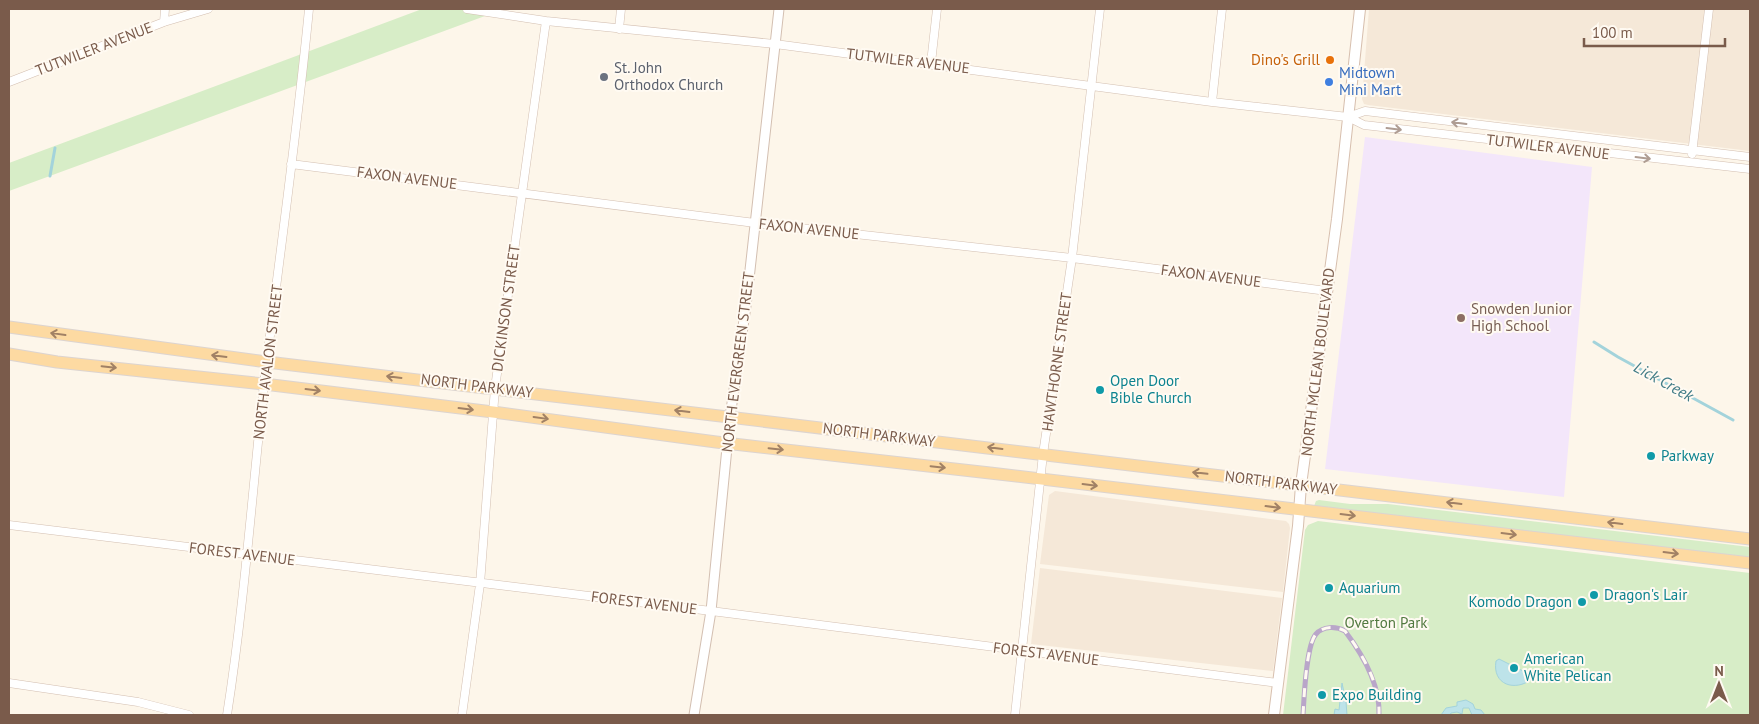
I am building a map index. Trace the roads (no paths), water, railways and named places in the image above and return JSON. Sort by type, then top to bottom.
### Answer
[{"type":"main road","name":"NORTH MCLEAN BOULEVARD","points":[[1274,715],[1300,510],[1301,485],[1337,219],[1360,9]]},
{"type":"main road","name":"NORTH PARKWAY","points":[[9,327],[267,362],[1750,539]]},
{"type":"main road","name":"NORTH PARKWAY","points":[[9,354],[57,362],[264,384],[728,443],[1750,562]]},
{"type":"street","points":[[164,22],[165,9]]},
{"type":"street","name":"TUTWILER AVENUE","points":[[9,82],[164,22],[208,9]]},
{"type":"street","name":"NORTH AVALON STREET","points":[[227,715],[309,9]]},
{"type":"street","name":"TUTWILER AVENUE","points":[[469,9],[546,21],[775,44],[931,63],[1212,102],[1348,116],[1365,111],[1750,157]]},
{"type":"street","points":[[619,29],[621,9]]},
{"type":"street","name":"NORTH EVERGREEN STREET","points":[[694,715],[710,611],[730,417],[746,306],[779,9]]},
{"type":"street","points":[[931,63],[937,9]]},
{"type":"street","name":"HAWTHORNE STREET","points":[[1015,715],[1042,479],[1043,454],[1072,258],[1100,9]]},
{"type":"street","points":[[1212,102],[1222,9]]},
{"type":"street","points":[[1691,163],[1709,9]]},
{"type":"street","name":"DICKINSON STREET","points":[[462,715],[480,584],[495,388],[546,21]]},
{"type":"street","name":"TUTWILER AVENUE","points":[[1348,116],[1364,125],[1750,169]]},
{"type":"street","points":[[1522,131],[1522,144]]},
{"type":"street","name":"FAXON AVENUE","points":[[292,164],[755,222],[1072,258],[1327,291]]},
{"type":"street","name":"FOREST AVENUE","points":[[9,525],[1278,683]]},
{"type":"street","points":[[9,683],[138,702],[189,715]]},
{"type":"water","points":[[1499,659],[1531,675],[1532,679],[1519,685],[1506,684],[1501,681],[1496,669],[1496,661]]},
{"type":"water","points":[[1342,683],[1347,715],[1334,715],[1335,709],[1339,710]]},
{"type":"water","points":[[1466,700],[1485,715],[1472,715],[1469,708],[1463,708],[1462,714],[1457,712],[1450,715],[1441,715],[1446,708],[1457,706],[1457,702]]},
{"type":"waterway","points":[[50,176],[55,148]]},
{"type":"waterway","name":"Lick Creek","points":[[1594,342],[1733,420]]},
{"type":"railway","points":[[1303,715],[1310,649],[1316,634],[1322,629],[1330,628],[1338,628],[1345,631],[1364,660],[1377,692],[1379,714]]},
{"type":"place","name":"Dino's Grill","points":[[1330,60]]},
{"type":"place","name":"St. John Orthodox Church","points":[[604,77]]},
{"type":"place","name":"Midtown Mini Mart","points":[[1329,82]]},
{"type":"place","name":"Snowden Junior High School","points":[[1461,318]]},
{"type":"place","name":"Open Door Bible Church","points":[[1100,390]]},
{"type":"place","name":"Parkway","points":[[1651,456]]},
{"type":"place","name":"Aquarium","points":[[1329,588]]},
{"type":"place","name":"Dragon's Lair","points":[[1594,595]]},
{"type":"place","name":"Komodo Dragon","points":[[1582,602]]},
{"type":"place","name":"American White Pelican","points":[[1514,668]]},
{"type":"place","name":"Expo Building","points":[[1322,695]]},
{"type":"park label","name":"Overton Park","points":[[1386,623]]}]
